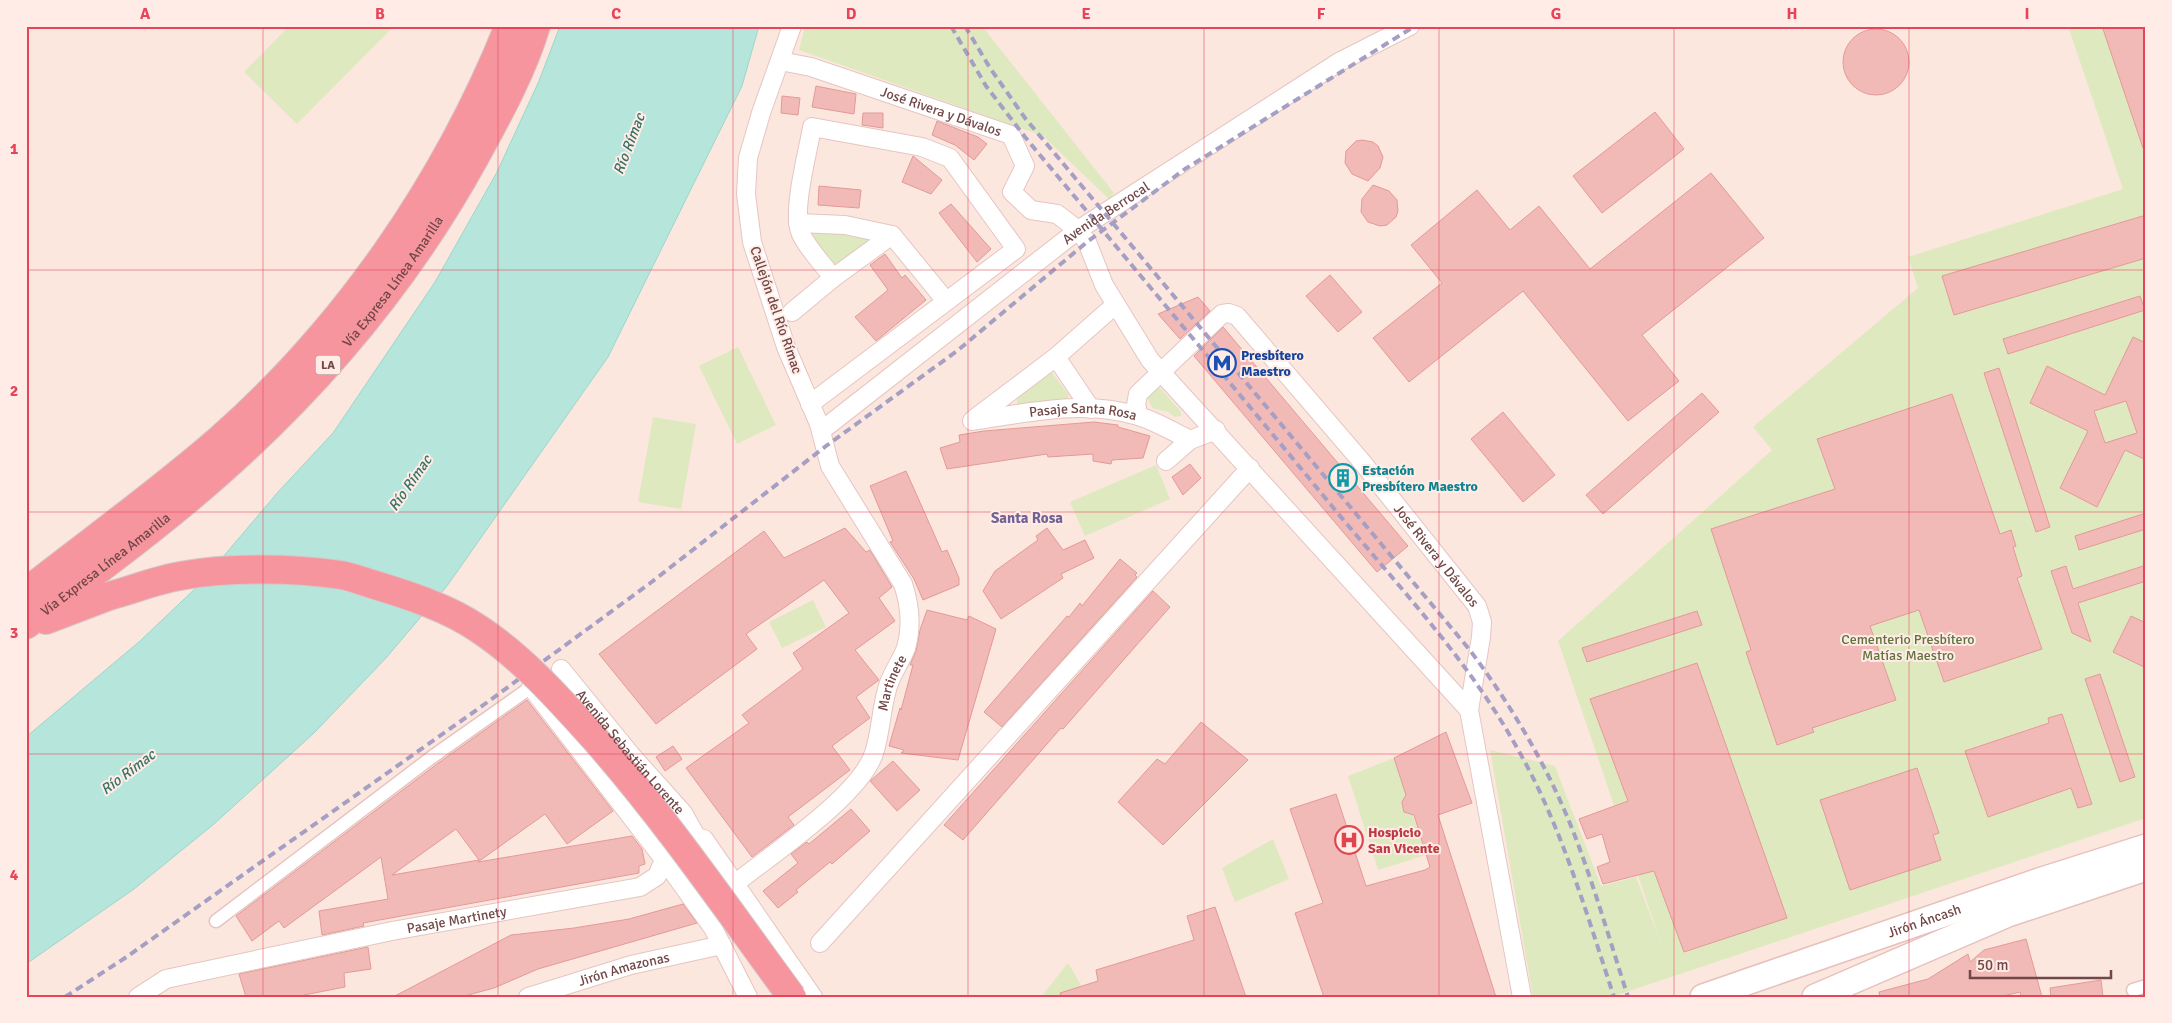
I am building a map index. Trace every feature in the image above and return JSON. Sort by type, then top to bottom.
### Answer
[{"type":"highway","name":"Vía Expresa Línea Amarilla","points":[[26,592],[184,470],[221,438],[257,404],[323,334],[382,259],[427,189],[468,116],[508,26]]},
{"type":"highway","name":"Vía Expresa Línea Amarilla","points":[[26,626],[214,477],[293,403],[356,332],[404,271],[460,184],[511,88],[536,26]]},
{"type":"highway","points":[[26,626],[109,596],[180,576],[220,571],[287,571],[342,575],[403,593],[442,608],[479,629],[516,658],[555,694],[619,767],[677,840],[792,997]]},
{"type":"main road","name":"Jirón Áncash","points":[[1703,997],[2038,881],[2146,847]]},
{"type":"main road","name":"Jirón Áncash","points":[[1815,997],[2008,914],[2146,868]]},
{"type":"street","name":"Callejón del Río Rímac","points":[[792,26],[760,113],[748,158],[746,194],[752,242],[767,292],[824,438]]},
{"type":"street","name":"Avenida Berrocal","points":[[824,438],[1078,230],[1339,62],[1410,26]]},
{"type":"street","name":"José Rivera y Dávalos","points":[[780,61],[820,70],[1011,135],[1025,166],[1012,192],[1031,210],[1057,214],[1078,230],[1087,242],[1104,286],[1150,360],[1216,430],[1469,710]]},
{"type":"street","points":[[810,404],[1016,249],[950,158],[922,147],[812,127],[798,203],[798,223],[801,235],[833,278]]},
{"type":"street","points":[[798,223],[846,225],[892,235],[946,302]]},
{"type":"street","points":[[792,312],[833,278],[892,235]]},
{"type":"street","points":[[1091,409],[1056,357],[1115,305]]},
{"type":"street","name":"José Rivera y Dávalos","points":[[1160,371],[1222,314],[1229,313],[1237,316],[1362,462],[1477,606],[1482,622],[1481,637],[1469,710],[1522,997]]},
{"type":"street","name":"Pasaje Santa Rosa","points":[[1056,357],[972,421],[1054,409],[1106,409],[1140,416],[1190,440]]},
{"type":"street","points":[[1140,416],[1136,405],[1138,394],[1160,371]]},
{"type":"street","points":[[1166,460],[1190,440],[1216,430]]},
{"type":"street","name":"Martinete","points":[[736,883],[849,793],[866,770],[874,754],[888,686],[906,647],[909,603],[903,584],[830,466],[824,438]]},
{"type":"street","points":[[820,943],[1250,468]]},
{"type":"street","points":[[216,921],[432,757],[531,687],[561,669]]},
{"type":"street","name":"Avenida Sebastián Lorente","points":[[561,669],[631,755],[683,813],[696,836]]},
{"type":"street","points":[[531,687],[663,858],[713,928],[748,997]]},
{"type":"street","name":"Pasaje Martinety","points":[[138,997],[166,979],[176,976],[392,931],[640,887],[657,876],[663,858],[670,846],[686,836],[696,836]]},
{"type":"street","points":[[696,836],[704,839],[736,883],[813,997]]},
{"type":"street","name":"Jirón Amazonas","points":[[528,997],[630,965],[722,945]]},
{"type":"street","points":[[2133,990],[2146,986]]},
{"type":"green space","points":[[289,26],[394,26],[297,124],[244,72]]},
{"type":"green space","points":[[805,26],[982,26],[1114,193],[1109,199],[1043,136],[799,50]]},
{"type":"green space","name":"Cementerio Presbítero Matías Maestro","points":[[2068,26],[2146,26],[2146,818],[1611,997],[1533,997],[1490,750],[1555,766],[1601,886],[1636,877],[1662,946],[1558,641],[1772,450],[1753,427],[1918,288],[1908,257],[2123,189]]},
{"type":"green space","points":[[798,223],[892,235],[833,278]]},
{"type":"green space","points":[[738,347],[776,425],[737,444],[699,366]]},
{"type":"green space","points":[[1047,373],[1052,373],[1069,395],[1066,403],[1017,406],[1017,397]]},
{"type":"green space","points":[[1157,388],[1161,389],[1181,412],[1181,416],[1175,417],[1168,412],[1152,408],[1147,396]]},
{"type":"green space","points":[[653,417],[696,424],[681,509],[638,502]]},
{"type":"green space","points":[[1156,465],[1170,499],[1085,536],[1070,502]]},
{"type":"green space","points":[[813,600],[826,627],[782,648],[769,622]]},
{"type":"green space","points":[[1394,758],[1426,855],[1378,870],[1348,776]]},
{"type":"green space","points":[[1273,839],[1289,879],[1235,902],[1222,868]]},
{"type":"green space","points":[[1068,963],[1088,997],[1041,997]]},
{"type":"water","name":"Río Rímac","points":[[560,26],[759,26],[742,86],[608,357],[447,586],[386,658],[314,733],[214,824],[134,889],[26,964],[26,737],[140,641],[200,584],[278,492],[333,433],[435,282],[497,172],[539,81]]},
{"type":"building","points":[[2102,26],[2143,26],[2146,36],[2146,148],[2143,148]]},
{"type":"building","points":[[1876,29],[1889,32],[1899,39],[1906,49],[1909,62],[1906,75],[1899,85],[1889,92],[1876,95],[1863,92],[1853,85],[1846,75],[1843,62],[1846,49],[1853,39],[1863,32]]},
{"type":"building","points":[[816,86],[856,94],[854,114],[812,107]]},
{"type":"building","points":[[782,96],[800,98],[798,115],[781,113]]},
{"type":"building","points":[[1655,112],[1684,149],[1602,213],[1573,176]]},
{"type":"building","points":[[863,113],[883,113],[883,128],[862,125]]},
{"type":"building","points":[[937,121],[978,137],[987,144],[974,160],[955,145],[932,135]]},
{"type":"building","points":[[1356,141],[1373,142],[1378,146],[1383,157],[1380,168],[1368,181],[1352,174],[1345,163],[1346,151]]},
{"type":"building","points":[[913,156],[942,180],[931,194],[902,182]]},
{"type":"building","points":[[1711,173],[1764,238],[1642,335],[1679,381],[1628,421],[1523,291],[1409,382],[1373,338],[1442,283],[1411,245],[1477,190],[1510,230],[1539,206],[1590,269]]},
{"type":"building","points":[[1373,185],[1389,191],[1397,200],[1398,211],[1396,217],[1387,225],[1380,226],[1368,222],[1361,212],[1362,199]]},
{"type":"building","points":[[819,186],[861,190],[859,208],[818,205]]},
{"type":"building","points":[[951,204],[991,249],[977,262],[939,213]]},
{"type":"building","points":[[2146,215],[2146,258],[1954,315],[1942,276]]},
{"type":"building","points":[[885,254],[902,278],[905,275],[926,300],[876,341],[855,317],[888,290],[870,265]]},
{"type":"building","points":[[1330,275],[1362,312],[1338,332],[1306,296]]},
{"type":"building","points":[[2140,296],[2145,310],[2008,354],[2003,339]]},
{"type":"building","points":[[1198,297],[1210,311],[1180,339],[1158,314]]},
{"type":"building","points":[[1223,327],[1408,546],[1377,572],[1194,356]]},
{"type":"building","points":[[2133,337],[2146,343],[2146,460],[2125,450],[2097,507],[2060,488],[2088,431],[2030,403],[2047,366],[2105,395]],"holes":[[[2126,401],[2137,433],[2105,443],[2094,411]]]},
{"type":"building","points":[[1999,368],[2050,527],[2036,532],[1984,373]]},
{"type":"building","points":[[1702,393],[1719,412],[1603,514],[1586,495]]},
{"type":"building","points":[[1952,394],[2000,534],[2011,530],[2016,546],[2013,547],[2022,576],[2017,578],[2042,649],[1944,682],[1919,610],[1870,626],[1896,700],[1812,728],[1814,732],[1777,745],[1746,652],[1751,650],[1711,529],[1835,489],[1817,439]]},
{"type":"building","points":[[1503,412],[1555,475],[1523,502],[1471,439]]},
{"type":"building","points":[[1094,422],[1118,425],[1118,427],[1150,436],[1143,458],[1112,460],[1111,464],[1093,461],[1093,454],[1048,457],[1047,454],[947,469],[940,448],[960,442],[959,435],[984,431]]},
{"type":"building","points":[[1190,464],[1201,478],[1183,495],[1172,477]]},
{"type":"building","points":[[906,471],[942,552],[947,550],[959,578],[959,585],[923,600],[914,579],[890,542],[893,541],[870,486]]},
{"type":"building","points":[[2146,513],[2146,529],[2079,550],[2075,536]]},
{"type":"building","points":[[845,528],[866,552],[870,550],[892,587],[879,598],[895,621],[855,650],[879,680],[856,697],[870,718],[832,746],[850,770],[788,817],[794,825],[752,857],[686,768],[749,723],[742,715],[803,669],[793,653],[849,613],[824,580],[746,634],[757,649],[656,724],[599,654],[764,531],[784,558]]},
{"type":"building","points":[[1047,528],[1063,550],[1085,540],[1094,558],[1061,574],[1063,578],[1001,619],[983,591],[995,571],[1038,540],[1036,536]]},
{"type":"building","points":[[1120,559],[1137,573],[1135,575],[1137,577],[1002,727],[984,712],[1067,616],[1069,617],[1080,603],[1082,606]]},
{"type":"building","points":[[2146,565],[2146,581],[2078,603],[2091,642],[2072,633],[2051,571],[2066,566],[2073,589]]},
{"type":"building","points":[[1153,591],[1170,607],[1063,729],[1061,728],[963,840],[944,825]]},
{"type":"building","points":[[927,610],[967,620],[969,616],[996,629],[958,760],[901,753],[904,750],[889,746],[900,708],[901,710],[913,665],[910,665],[916,651],[920,630]]},
{"type":"building","points":[[1697,611],[1702,625],[1587,662],[1582,648]]},
{"type":"building","points":[[2131,616],[2146,623],[2146,668],[2113,652]]},
{"type":"building","points":[[1697,663],[1787,918],[1684,952],[1654,871],[1603,884],[1597,867],[1610,862],[1602,834],[1587,839],[1579,819],[1628,801],[1590,699]]},
{"type":"building","points":[[2100,674],[2135,777],[2120,782],[2085,679]]},
{"type":"building","points":[[527,700],[613,811],[567,844],[545,814],[478,862],[632,836],[642,849],[645,864],[639,866],[639,873],[363,923],[364,926],[322,935],[319,911],[388,899],[381,857],[284,928],[279,921],[252,941],[236,916],[437,764]],"holes":[[[456,829],[479,860],[392,875]]]},
{"type":"building","points":[[2062,714],[2092,804],[2078,808],[2071,788],[1988,817],[1965,751],[2049,723],[2048,718]]},
{"type":"building","points":[[1201,722],[1248,760],[1163,845],[1118,802],[1157,759],[1165,764]]},
{"type":"building","points":[[1446,732],[1472,803],[1438,815],[1496,997],[1324,997],[1295,913],[1323,903],[1290,809],[1336,794],[1366,886],[1425,870],[1430,867],[1414,815],[1404,812],[1402,802],[1406,795],[1394,758]]},
{"type":"building","points":[[673,746],[682,759],[665,771],[656,757]]},
{"type":"building","points":[[893,761],[920,790],[897,811],[870,781]]},
{"type":"building","points":[[1917,768],[1939,833],[1933,835],[1941,860],[1850,890],[1820,800]]},
{"type":"building","points":[[851,809],[870,831],[832,864],[830,862],[796,890],[798,892],[778,908],[763,891],[798,863],[791,854],[807,842],[809,844]]},
{"type":"building","points":[[683,904],[697,923],[538,969],[494,988],[461,997],[393,997],[511,935],[574,928],[629,919]]},
{"type":"building","points":[[1215,907],[1246,997],[1061,997],[1060,993],[1098,981],[1096,970],[1194,940],[1187,916]]},
{"type":"building","points":[[2026,939],[2042,997],[2021,997],[2020,992],[1999,997],[1880,997],[1879,992],[1928,979],[1968,954],[1970,962],[1984,950]]},
{"type":"building","points":[[368,947],[371,969],[344,973],[345,987],[304,995],[304,997],[246,997],[239,974]]},
{"type":"building","points":[[2101,980],[2103,997],[2051,997],[2050,988]]},
{"type":"railway","points":[[951,26],[986,86],[1025,137],[1432,625],[1497,714],[1532,776],[1559,837],[1583,901],[1614,997]]},
{"type":"railway","points":[[965,26],[990,68],[1025,118],[1469,649],[1499,692],[1540,759],[1563,807],[1588,872],[1628,997]]},
{"type":"railway","points":[[65,997],[125,958],[478,709],[649,584],[826,446],[957,351],[1087,242],[1185,169],[1415,26]]},
{"type":"place","name":"Presbítero Maestro","points":[[1222,363]]},
{"type":"place","name":"Estación Presbítero Maestro","points":[[1343,478]]},
{"type":"place","name":"Hospicio San Vicente","points":[[1349,840]]},
{"type":"district","name":"Santa Rosa","points":[[1027,518]]}]
